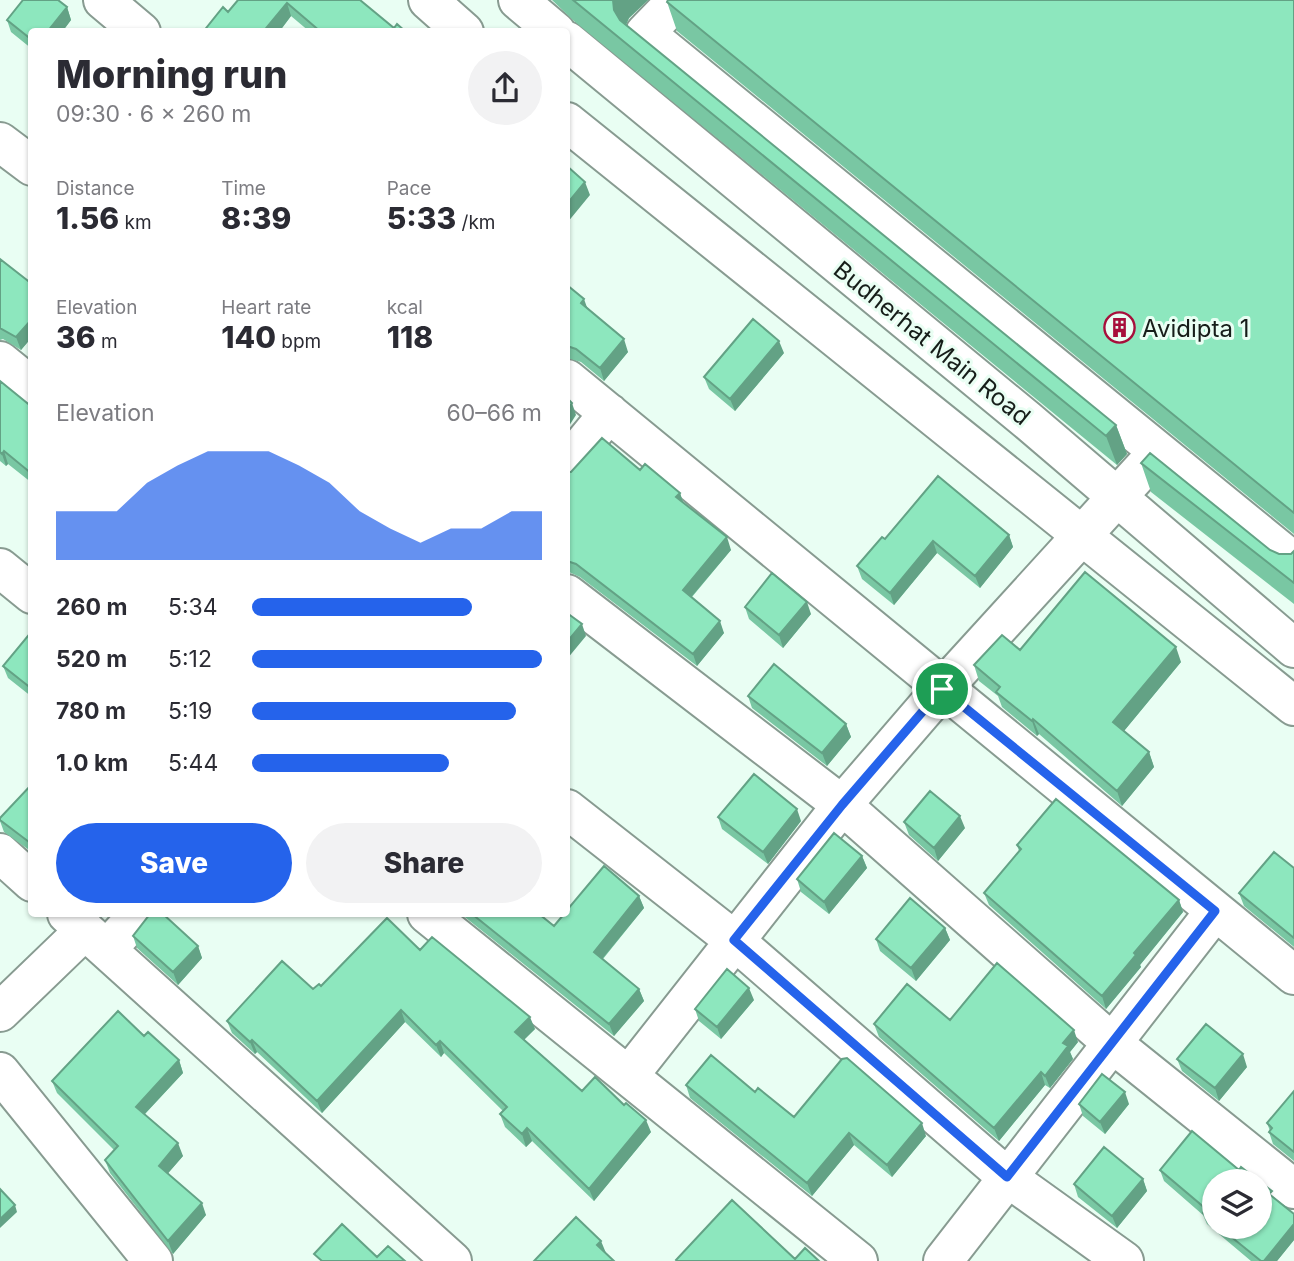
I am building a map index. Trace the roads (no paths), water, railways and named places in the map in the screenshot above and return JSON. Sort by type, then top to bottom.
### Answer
[{"type":"street","points":[[103,0],[136,28]]},
{"type":"street","points":[[428,0],[460,28]]},
{"type":"street","points":[[611,80],[645,33],[677,0]]},
{"type":"street","points":[[645,33],[1294,562]]},
{"type":"street","name":"Budherhat Main Road","points":[[570,40],[611,80],[1027,421],[1294,648]]},
{"type":"street","points":[[570,124],[1294,706]]},
{"type":"street","points":[[0,142],[28,163]]},
{"type":"street","points":[[0,360],[28,384]]},
{"type":"street","points":[[570,381],[1294,975]]},
{"type":"street","points":[[570,460],[609,413]]},
{"type":"street","points":[[630,1074],[842,805],[942,689],[1158,452]]},
{"type":"street","points":[[570,596],[842,805],[1112,1043],[1294,1189]]},
{"type":"street","points":[[570,811],[734,940],[1007,1177],[1124,1261]]},
{"type":"street","points":[[0,853],[28,878]]},
{"type":"street","points":[[943,1261],[1215,911]]},
{"type":"street","points":[[0,1012],[86,931],[130,917]]},
{"type":"street","points":[[431,917],[630,1074],[832,1253]]},
{"type":"street","points":[[86,931],[452,1261]]},
{"type":"street","points":[[0,1072],[153,1261]]},
{"type":"place","name":"Avidipta 1","points":[[1119,328]]}]
